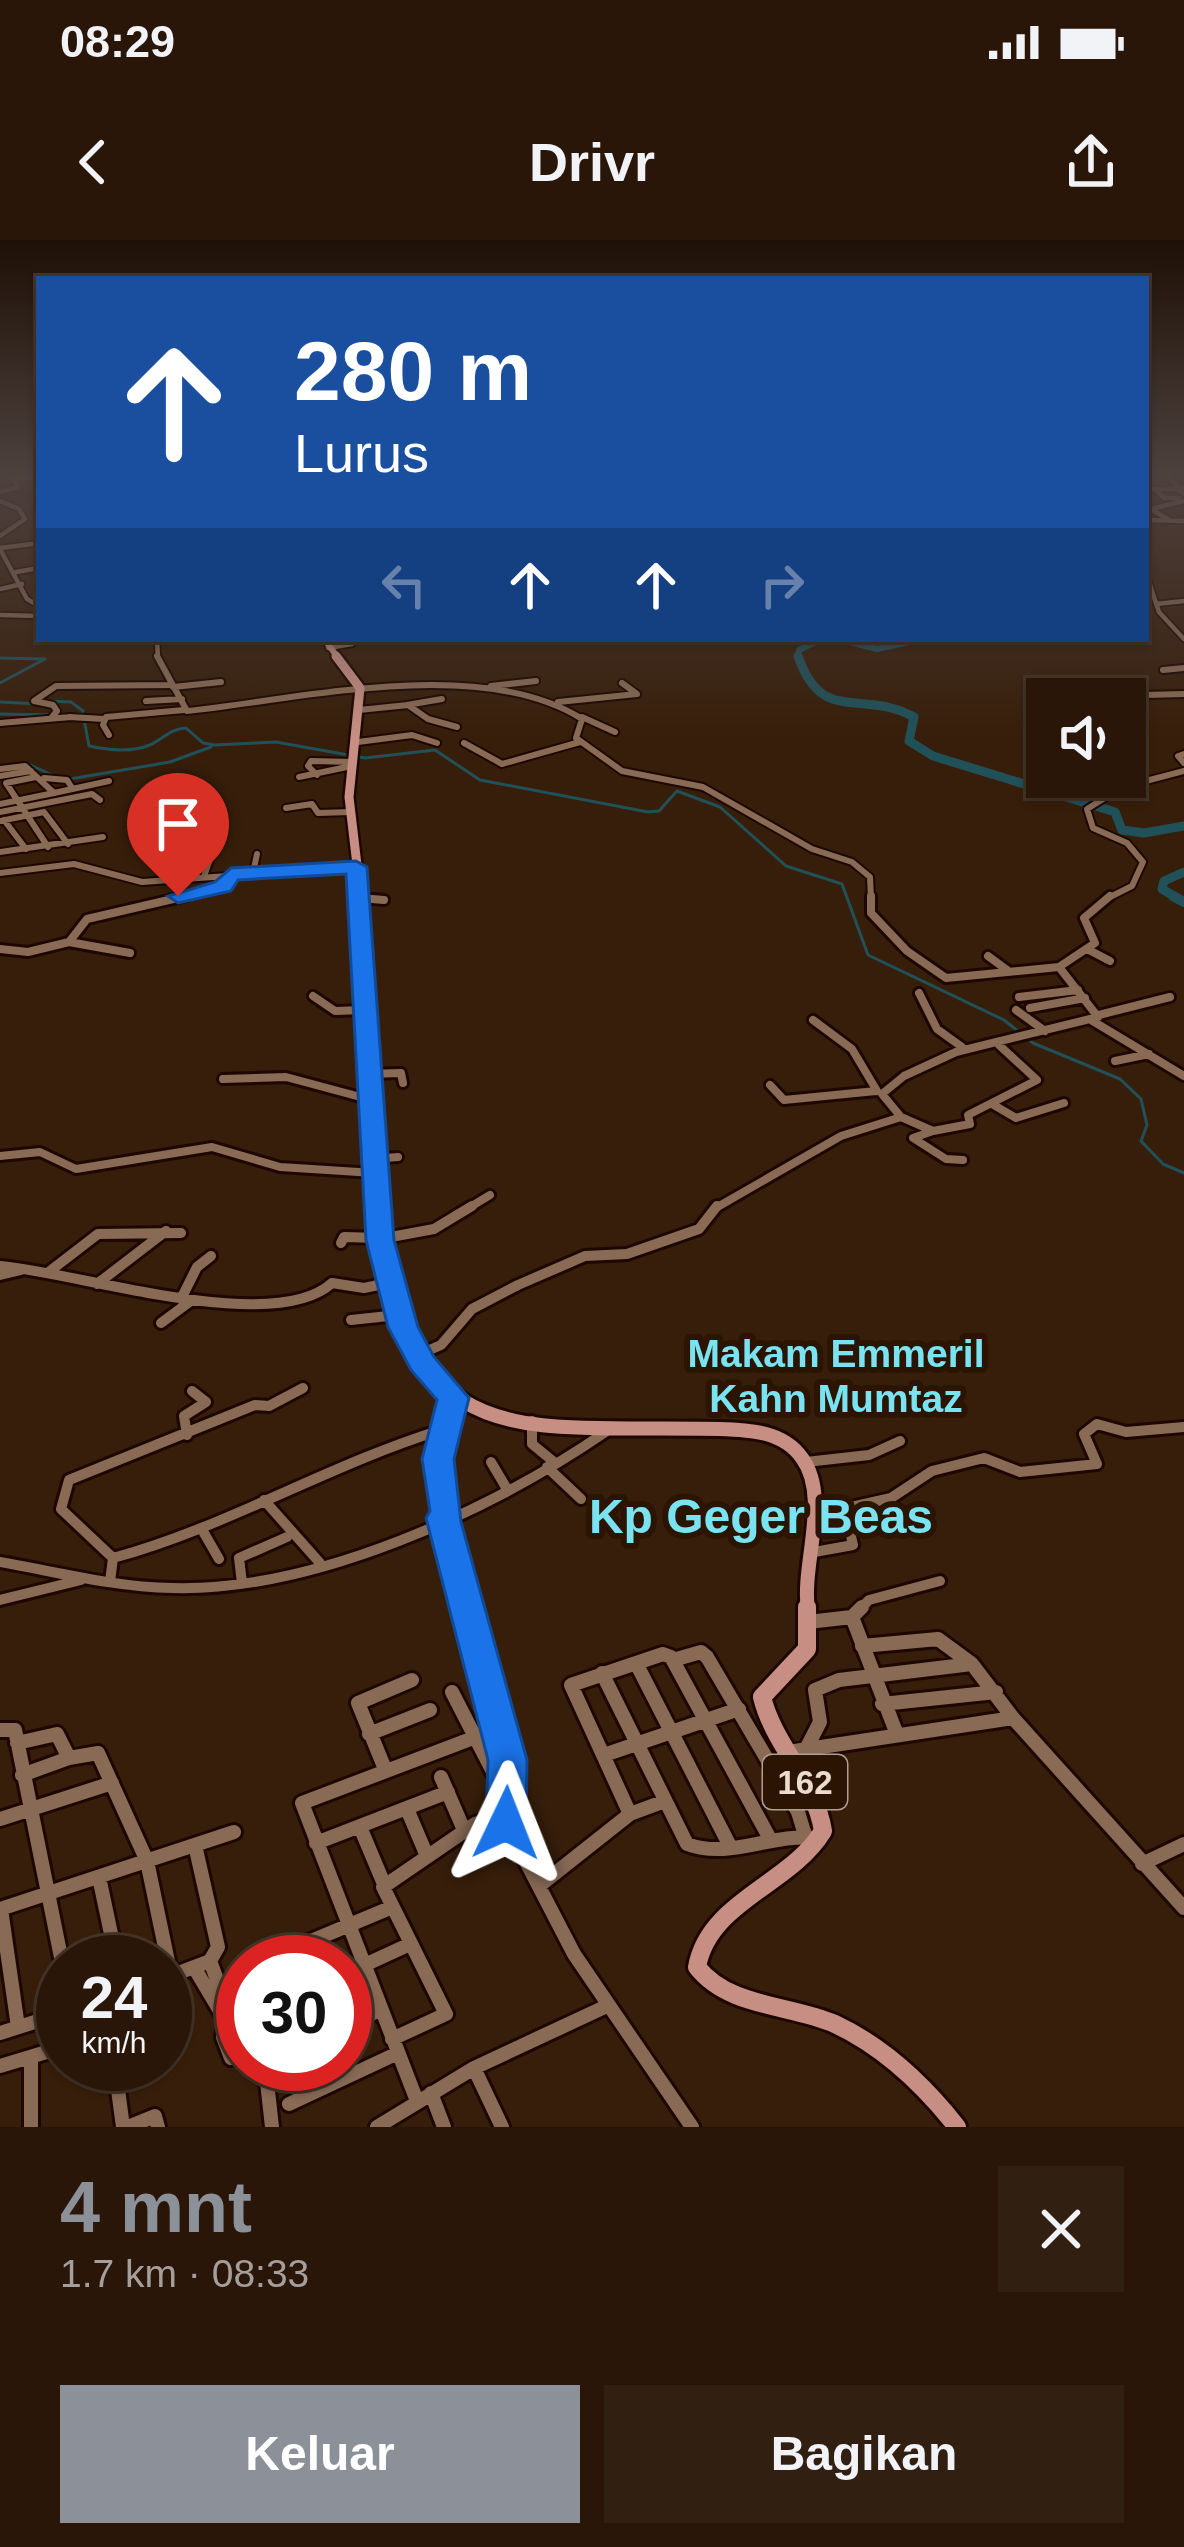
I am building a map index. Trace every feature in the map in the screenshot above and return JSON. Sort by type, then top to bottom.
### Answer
[{"type":"main road","points":[[326,643],[353,672],[360,688],[351,812],[360,898],[373,1166],[388,1282],[418,1354],[453,1398],[494,1414],[612,1427],[677,1425],[769,1433],[791,1444],[806,1462]]},
{"type":"main road","name":"162","points":[[806,1462],[816,1515],[809,1553],[806,1653],[762,1697],[771,1727],[797,1751],[819,1806],[813,1837],[808,1856],[707,1933],[697,1956],[701,1975],[720,1988],[810,2014],[870,2044],[918,2083],[956,2127]]},
{"type":"street","points":[[7,560],[28,600],[36,604]]},
{"type":"street","points":[[0,585],[36,569]]},
{"type":"street","points":[[0,570],[17,576]]},
{"type":"street","points":[[1149,582],[1156,604],[1184,639]]},
{"type":"street","points":[[15,602],[28,600]]},
{"type":"street","points":[[1156,604],[1184,601]]},
{"type":"street","points":[[0,615],[36,616]]},
{"type":"street","points":[[1172,626],[1184,624]]},
{"type":"street","points":[[156,642],[154,650],[184,710]]},
{"type":"street","points":[[1162,670],[1184,668]]},
{"type":"street","points":[[395,686],[399,675]]},
{"type":"street","points":[[221,682],[54,686],[34,701],[53,705],[52,716],[104,719],[271,706],[360,688],[486,687],[536,681]]},
{"type":"street","points":[[520,692],[515,687],[524,682]]},
{"type":"street","points":[[486,687],[558,702],[637,694],[622,683]]},
{"type":"street","points":[[1146,695],[1184,694]]},
{"type":"street","points":[[146,701],[182,699]]},
{"type":"street","points":[[359,710],[442,699]]},
{"type":"street","points":[[558,702],[615,732]]},
{"type":"street","points":[[406,705],[428,719],[457,727]]},
{"type":"street","points":[[0,723],[70,717]]},
{"type":"street","points":[[581,717],[575,736],[627,773],[709,790],[812,849],[852,862],[872,883],[871,913],[907,951],[944,977],[963,980],[1007,970],[1059,967],[1087,950],[1095,941],[1084,918],[1114,892],[1132,886],[1143,862],[1127,843],[1093,827],[1088,806],[1111,794],[1122,778],[1142,782],[1184,767],[1178,756],[1184,754]]},
{"type":"street","points":[[104,719],[109,735]]},
{"type":"street","points":[[299,777],[317,775],[412,735],[437,742]]},
{"type":"street","points":[[464,743],[502,764],[580,742]]},
{"type":"street","points":[[317,775],[308,766],[311,761],[355,757]]},
{"type":"street","points":[[0,772],[23,766],[54,793]]},
{"type":"street","points":[[17,807],[6,783],[37,775],[67,780],[72,788]]},
{"type":"street","points":[[24,779],[35,796]]},
{"type":"street","points":[[1,815],[35,796],[109,781]]},
{"type":"street","points":[[0,787],[48,847]]},
{"type":"street","points":[[1,815],[17,807],[92,794],[100,800]]},
{"type":"street","points":[[286,808],[312,804],[317,813],[351,812]]},
{"type":"street","points":[[17,807],[44,812],[71,844]]},
{"type":"street","points":[[1,815],[26,849]]},
{"type":"street","points":[[71,844],[76,830]]},
{"type":"street","points":[[1,850],[103,837]]},
{"type":"street","points":[[180,850],[213,848],[204,876]]},
{"type":"street","points":[[253,873],[257,854]]},
{"type":"street","points":[[0,872],[74,864],[123,884],[356,867]]},
{"type":"street","points":[[69,942],[87,919],[221,887],[231,874]]},
{"type":"street","points":[[360,898],[384,900]]},
{"type":"street","points":[[0,949],[28,952],[69,942],[130,953]]},
{"type":"street","points":[[1087,950],[1110,961]]},
{"type":"street","points":[[988,956],[1007,970]]},
{"type":"street","points":[[1059,967],[1095,1017],[1184,1076]]},
{"type":"street","points":[[919,993],[937,1029],[962,1047]]},
{"type":"street","points":[[1019,997],[1082,994]]},
{"type":"street","points":[[1030,1008],[1082,994]]},
{"type":"street","points":[[313,996],[335,1011],[363,1010]]},
{"type":"street","points":[[770,1085],[782,1100],[879,1092],[962,1047],[999,1045],[1170,997]]},
{"type":"street","points":[[1016,1010],[1045,1031]]},
{"type":"street","points":[[813,1020],[852,1049],[901,1117],[933,1131]]},
{"type":"street","points":[[963,1160],[946,1159],[913,1138],[971,1123],[966,1116],[1038,1079],[999,1045]]},
{"type":"street","points":[[1115,1061],[1149,1054]]},
{"type":"street","points":[[367,1074],[401,1073],[403,1083]]},
{"type":"street","points":[[223,1079],[286,1077],[368,1099]]},
{"type":"street","points":[[992,1104],[1016,1118],[1064,1103]]},
{"type":"street","points":[[418,1354],[441,1345],[472,1309],[518,1285],[585,1256],[627,1254],[699,1229],[715,1207],[787,1162],[841,1136],[901,1117]]},
{"type":"street","points":[[0,1156],[40,1152],[73,1169],[212,1147],[280,1167],[373,1166],[398,1156]]},
{"type":"street","points":[[341,1243],[344,1237],[380,1239],[434,1229],[490,1195]]},
{"type":"street","points":[[97,1284],[166,1232]]},
{"type":"street","points":[[50,1271],[94,1235],[181,1233]]},
{"type":"street","points":[[160,1323],[186,1300],[197,1267],[211,1256]]},
{"type":"street","points":[[0,1266],[50,1271],[186,1300],[283,1303],[320,1294],[332,1282],[364,1288],[388,1282]]},
{"type":"street","points":[[0,1275],[32,1268]]},
{"type":"street","points":[[351,1320],[400,1320]]},
{"type":"street","points":[[113,1558],[65,1515],[60,1504],[64,1486],[85,1472],[187,1436],[255,1405],[276,1404],[303,1388]]},
{"type":"street","points":[[187,1436],[184,1416],[206,1402],[192,1391]]},
{"type":"street","points":[[453,1398],[441,1430],[439,1474],[445,1517],[509,1769],[505,1815],[539,1886],[609,2005],[692,2127]]},
{"type":"street","points":[[532,1421],[528,1434],[532,1444],[581,1499]]},
{"type":"street","points":[[816,1515],[899,1496],[932,1471],[984,1457],[1020,1472],[1097,1464],[1084,1433],[1101,1423],[1126,1432],[1184,1427]]},
{"type":"street","points":[[0,1562],[110,1582],[198,1588],[242,1583],[320,1563],[445,1517],[507,1489],[612,1427]]},
{"type":"street","points":[[113,1558],[204,1533],[362,1455],[441,1430]]},
{"type":"street","points":[[806,1462],[839,1453],[856,1458],[900,1441]]},
{"type":"street","points":[[491,1462],[507,1489]]},
{"type":"street","points":[[264,1500],[320,1563]]},
{"type":"street","points":[[809,1553],[853,1545],[849,1527],[875,1517],[872,1504]]},
{"type":"street","points":[[204,1533],[220,1559]]},
{"type":"street","points":[[242,1583],[239,1558],[287,1537]]},
{"type":"street","points":[[110,1582],[113,1558]]},
{"type":"street","points":[[0,1600],[86,1578]]},
{"type":"street","points":[[808,1622],[852,1617],[869,1600],[940,1581]]},
{"type":"street","points":[[852,1617],[896,1732]]},
{"type":"street","points":[[862,1646],[938,1640],[972,1664],[1012,1718],[1142,1864],[1178,1890],[1184,1908]]},
{"type":"street","points":[[602,1673],[687,1844],[703,1851],[769,1838],[813,1837],[701,1652],[673,1660]]},
{"type":"street","points":[[630,1814],[571,1687],[668,1654],[769,1838]]},
{"type":"street","points":[[636,1663],[731,1848]]},
{"type":"street","points":[[797,1751],[820,1722],[815,1690],[871,1675],[972,1664]]},
{"type":"street","points":[[385,1769],[359,1701],[412,1680]]},
{"type":"street","points":[[452,1692],[506,1797]]},
{"type":"street","points":[[882,1704],[996,1692]]},
{"type":"street","points":[[604,1755],[739,1709]]},
{"type":"street","points":[[369,1734],[430,1710]]},
{"type":"street","points":[[797,1751],[896,1732],[1012,1718]]},
{"type":"street","points":[[351,1935],[302,1806],[304,1799],[497,1729]]},
{"type":"street","points":[[0,1730],[15,1730],[57,1935]]},
{"type":"street","points":[[17,1743],[57,1734],[69,1758]]},
{"type":"street","points":[[22,1775],[97,1752],[147,1861],[160,1935]]},
{"type":"street","points":[[441,1777],[464,1830]]},
{"type":"street","points":[[0,1819],[112,1783]]},
{"type":"street","points":[[316,1844],[448,1792]]},
{"type":"street","points":[[539,1886],[630,1814],[664,1801]]},
{"type":"street","points":[[407,1809],[427,1856]]},
{"type":"street","points":[[384,1885],[464,1830],[505,1815]]},
{"type":"street","points":[[289,2104],[446,2014],[390,1908],[360,1827]]},
{"type":"street","points":[[18,2027],[0,1909],[234,1832]]},
{"type":"street","points":[[1142,1864],[1184,1844]]},
{"type":"street","points":[[192,1969],[202,1965],[218,1941],[194,1845]]},
{"type":"street","points":[[99,1877],[111,1935]]},
{"type":"street","points":[[324,1935],[390,1908]]},
{"type":"street","points":[[372,1962],[408,1946]]},
{"type":"street","points":[[202,1965],[216,2000]]},
{"type":"street","points":[[372,1989],[395,2046],[444,2127]]},
{"type":"street","points":[[382,2125],[474,2068],[609,2005]]},
{"type":"street","points":[[372,2013],[380,2010]]},
{"type":"street","points":[[0,2033],[36,2022]]},
{"type":"street","points":[[31,2127],[31,2060],[36,2054]]},
{"type":"street","points":[[0,2066],[31,2060]]},
{"type":"street","points":[[474,2068],[502,2127]]},
{"type":"street","points":[[118,2091],[126,2127],[155,2116],[158,2127]]},
{"type":"street","points":[[269,2091],[272,2127]]},
{"type":"waterway","points":[[798,657],[799,650],[816,642]]},
{"type":"waterway","points":[[850,642],[877,649],[910,642]]},
{"type":"waterway","points":[[798,657],[808,678],[831,698],[914,717],[909,741],[933,756],[1115,812],[1122,830],[1144,833],[1184,826]]},
{"type":"waterway","points":[[0,658],[45,659],[0,683]]},
{"type":"waterway","points":[[48,701],[71,702],[83,711]]},
{"type":"waterway","points":[[0,702],[39,704]]},
{"type":"waterway","points":[[0,714],[52,715]]},
{"type":"waterway","points":[[73,714],[83,714],[89,746],[104,749],[142,748],[186,728],[203,743],[215,745],[276,742],[365,758],[435,750],[480,780],[648,812],[659,811],[677,791],[720,807],[786,866],[842,884],[868,955],[1004,1020],[1033,1043],[1120,1079],[1141,1099],[1147,1125],[1141,1141],[1163,1164],[1184,1173]]},
{"type":"waterway","points":[[70,779],[170,762],[211,747]]},
{"type":"waterway","points":[[26,763],[54,776]]},
{"type":"waterway","points":[[1179,899],[1162,889],[1164,881],[1184,872]]},
{"type":"waterway","points":[[1173,896],[1184,902]]},
{"type":"district","name":"Makam Emmeril Kahn Mumtaz","points":[[836,1376]]},
{"type":"district","name":"Kp Geger Beas","points":[[761,1516]]},
{"type":"route","points":[[178,896],[223,887],[231,874],[356,867],[380,1240],[403,1327],[436,1383],[453,1398],[441,1430],[438,1459],[447,1516],[443,1518],[509,1769],[506,1823]]}]
